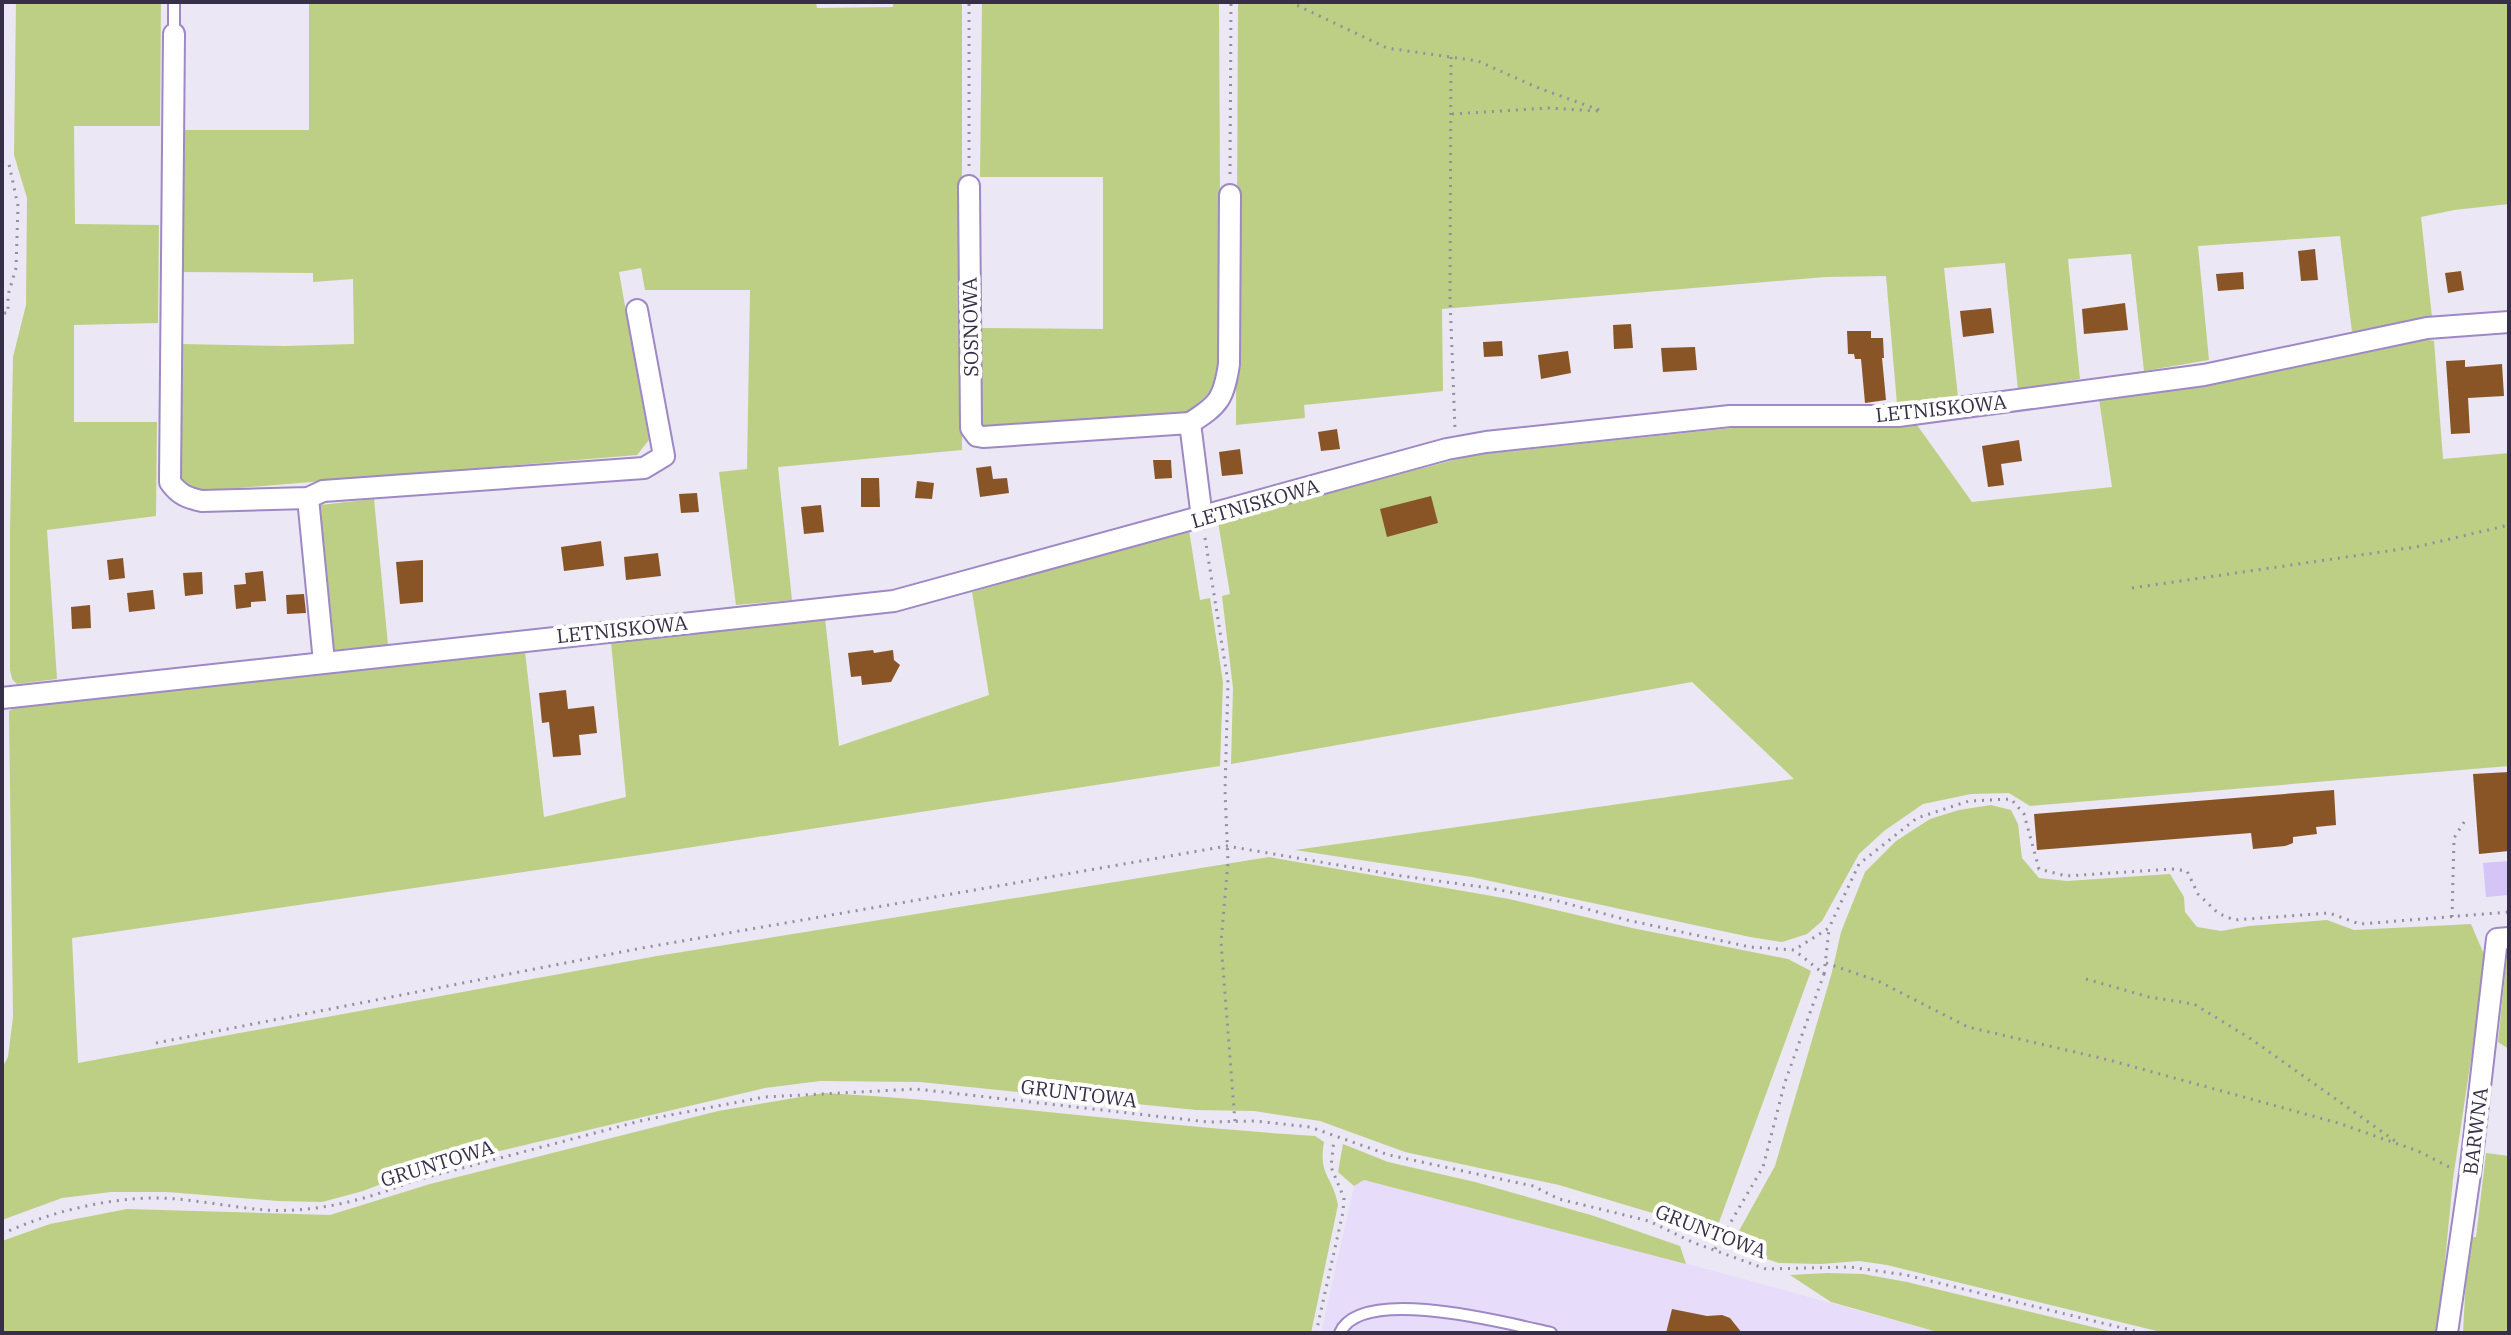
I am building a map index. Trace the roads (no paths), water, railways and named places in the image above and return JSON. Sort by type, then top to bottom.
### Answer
[{"type":"street","points":[[174,34],[170,482],[187,498],[202,501],[308,498],[323,491],[635,470],[664,456],[637,310]]},
{"type":"street","name":"SOSNOWA","points":[[969,186],[971,428],[974,433],[983,437],[1190,423]]},
{"type":"street","points":[[1202,518],[1190,423],[1215,408],[1225,390],[1229,364],[1230,195]]},
{"type":"street","name":"LETNISKOWA","points":[[2,698],[894,601],[1457,447],[1730,416],[1898,416],[2204,375],[2427,328],[2509,322]]},
{"type":"street","points":[[308,498],[324,662]]},
{"type":"street","name":"BARWNA","points":[[2447,1333],[2470,1174],[2497,939],[2509,938]]},
{"type":"lane","points":[[174,2],[174,34]]},
{"type":"lane","points":[[1340,1333],[1347,1321],[1358,1317],[1418,1309],[1451,1311],[1551,1333]]}]
